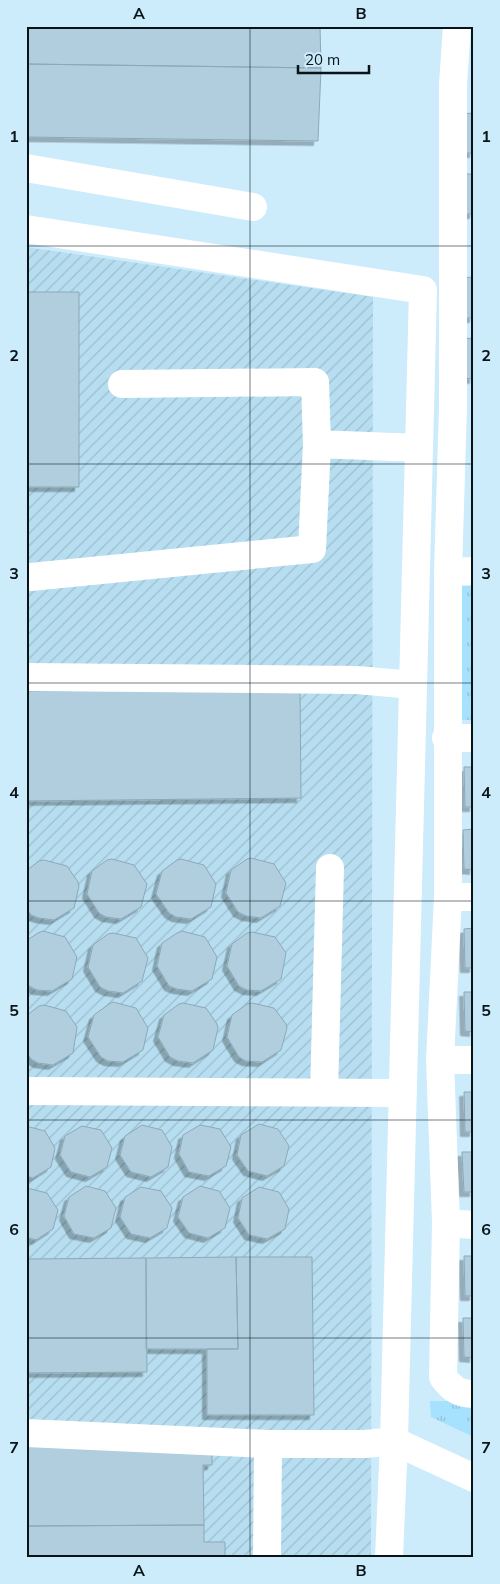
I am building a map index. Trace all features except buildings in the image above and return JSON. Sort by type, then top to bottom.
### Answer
[{"type":"street","points":[[457,26],[463,84],[464,248],[461,572],[446,738],[461,897],[440,1060],[446,1223],[443,1377],[451,1387],[462,1394],[474,1394]]},
{"type":"street","points":[[26,168],[253,207]]},
{"type":"street","points":[[26,228],[423,290],[394,1441],[389,1558]]},
{"type":"street","points":[[31,578],[312,549],[317,444],[316,382],[122,384]]},
{"type":"street","points":[[317,444],[419,448]]},
{"type":"street","points":[[26,677],[357,680],[413,685]]},
{"type":"street","points":[[446,738],[474,738]]},
{"type":"street","points":[[324,1093],[330,868]]},
{"type":"street","points":[[440,1060],[474,1060]]},
{"type":"street","points":[[26,1090],[403,1092]]},
{"type":"street","points":[[446,1223],[474,1225]]},
{"type":"street","points":[[26,1433],[268,1444],[365,1444],[394,1441],[474,1478]]},
{"type":"street","points":[[267,1558],[268,1444]]},
{"type":"shaded area","points":[[26,247],[373,297],[371,1558],[26,1558]]},
{"type":"green space","points":[[458,586],[474,586],[474,720],[458,720]]},
{"type":"green space","points":[[430,1401],[474,1401],[474,1437],[431,1417]]}]
